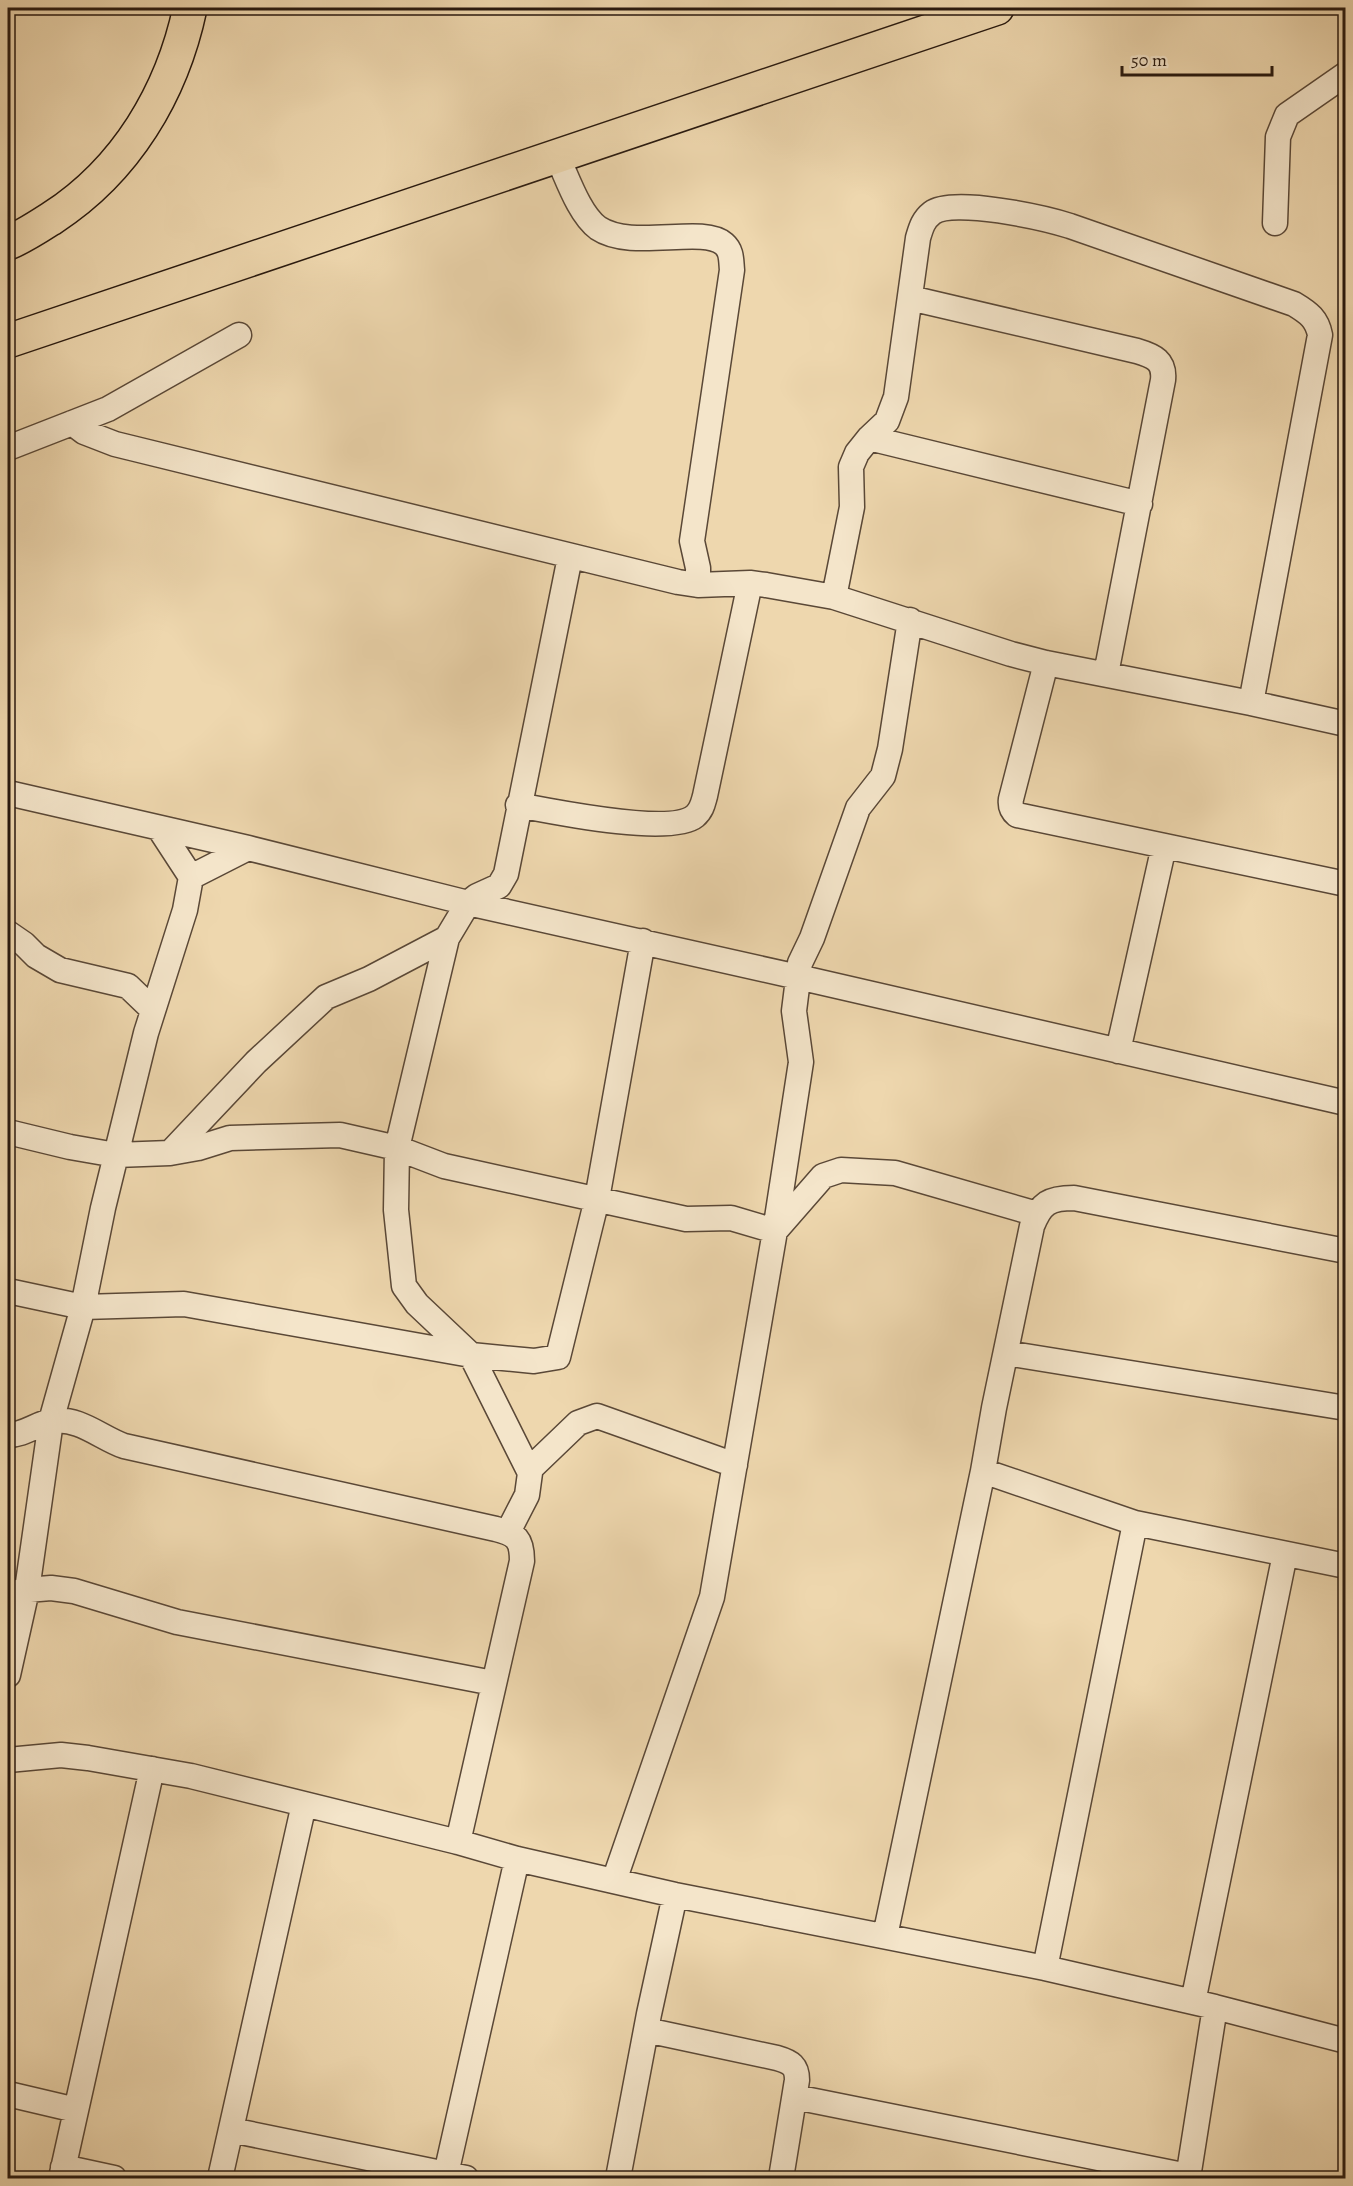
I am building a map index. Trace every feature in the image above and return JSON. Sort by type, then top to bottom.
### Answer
[{"type":"highway","points":[[8,243],[69,207],[97,183],[120,158],[141,129],[159,98],[183,40],[190,8]]},
{"type":"highway","points":[[8,341],[997,8]]},
{"type":"street","points":[[1275,223],[1278,137],[1287,115],[1346,74]]},
{"type":"street","points":[[557,156],[580,206],[598,228],[614,235],[632,238],[716,239],[726,245],[731,256],[732,270],[692,541],[698,568],[698,585]]},
{"type":"street","points":[[834,597],[852,507],[851,467],[857,453],[887,421],[896,397],[918,238],[923,223],[932,212],[946,207],[1033,215],[1294,304],[1309,313],[1317,323],[1320,335],[1251,703]]},
{"type":"street","points":[[910,298],[1137,351],[1151,355],[1161,362],[1164,370],[1163,380],[1106,674]]},
{"type":"street","points":[[8,448],[125,400],[239,334]]},
{"type":"street","points":[[72,423],[84,432],[115,444],[570,556],[698,585],[750,583],[834,597],[1011,654],[1046,663],[1346,724]]},
{"type":"street","points":[[869,438],[1140,504]]},
{"type":"street","points":[[508,1532],[527,1495],[530,1473],[471,1355],[417,1304],[404,1286],[396,1210],[397,1148],[447,938],[468,903],[477,896],[499,886],[506,874],[518,805],[570,556]]},
{"type":"street","points":[[518,805],[604,820],[670,823],[694,817],[702,808],[705,796],[750,583]]},
{"type":"street","points":[[614,1881],[712,1597],[775,1231],[801,1062],[794,1011],[800,963],[812,938],[858,808],[883,776],[890,749],[909,620]]},
{"type":"street","points":[[1046,663],[1011,799],[1013,811],[1025,817],[1346,884]]},
{"type":"street","points":[[8,793],[249,848],[468,903],[798,976],[1346,1103]]},
{"type":"street","points":[[8,1676],[17,1592],[51,1421],[82,1306],[116,1155],[153,1010],[185,910],[192,877],[159,828]]},
{"type":"street","points":[[1118,1051],[1164,846]]},
{"type":"street","points":[[192,877],[249,848]]},
{"type":"street","points":[[8,933],[36,956],[60,970],[128,986],[153,1010]]},
{"type":"street","points":[[170,1153],[256,1062],[326,997],[369,979],[447,938]]},
{"type":"street","points":[[8,1291],[82,1306],[184,1304],[471,1355],[534,1361],[558,1357],[597,1199],[643,941]]},
{"type":"street","points":[[8,1132],[116,1155],[170,1153],[198,1148],[230,1138],[340,1135],[397,1148],[444,1166],[686,1219],[731,1218],[775,1231]]},
{"type":"street","points":[[775,1231],[823,1176],[840,1170],[896,1173],[1037,1214]]},
{"type":"street","points":[[885,1936],[983,1472],[1032,1226],[1037,1214],[1044,1204],[1059,1198],[1074,1198],[1346,1251]]},
{"type":"street","points":[[1006,1353],[1346,1408]]},
{"type":"street","points":[[528,1470],[578,1423],[597,1416],[735,1465]]},
{"type":"street","points":[[8,1435],[24,1433],[51,1421],[76,1422],[124,1446],[508,1532],[517,1538],[522,1547],[522,1561],[458,1842]]},
{"type":"street","points":[[983,1472],[1135,1523],[1346,1566]]},
{"type":"street","points":[[1045,1968],[1135,1523]]},
{"type":"street","points":[[795,2097],[1188,2177],[1204,2004],[1286,1554]]},
{"type":"street","points":[[17,1592],[51,1588],[74,1591],[177,1622],[493,1683]]},
{"type":"street","points":[[8,1760],[61,1755],[201,1779],[675,1895],[1045,1968],[1344,2033]]},
{"type":"street","points":[[114,2178],[62,2173],[152,1769]]},
{"type":"street","points":[[220,2178],[304,1804]]},
{"type":"street","points":[[231,2130],[379,2170],[456,2176],[517,1858]]},
{"type":"street","points":[[618,2178],[675,1895]]},
{"type":"street","points":[[646,2030],[785,2060],[797,2070],[795,2097],[781,2178]]},
{"type":"street","points":[[8,2094],[76,2110]]}]
